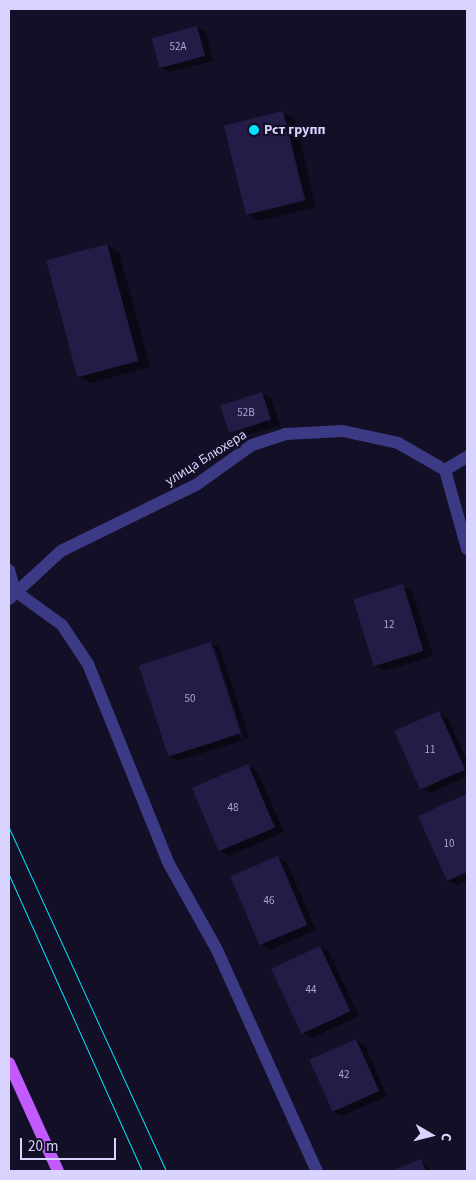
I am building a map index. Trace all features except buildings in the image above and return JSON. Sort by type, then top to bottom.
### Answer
[{"type":"main road","points":[[9,1063],[58,1171]]},
{"type":"street","name":"улица Блюхера","points":[[12,595],[61,551],[196,485],[252,445],[285,434],[344,430],[398,443],[445,470]]},
{"type":"street","points":[[467,457],[445,470],[467,549]]},
{"type":"street","points":[[9,570],[12,595],[62,625],[88,664],[169,864],[217,950],[317,1171]]},
{"type":"tram line","points":[[9,828],[166,1171]]},
{"type":"tram line","points":[[9,875],[142,1171]]},
{"type":"place","name":"Рст групп","points":[[254,130]]}]
